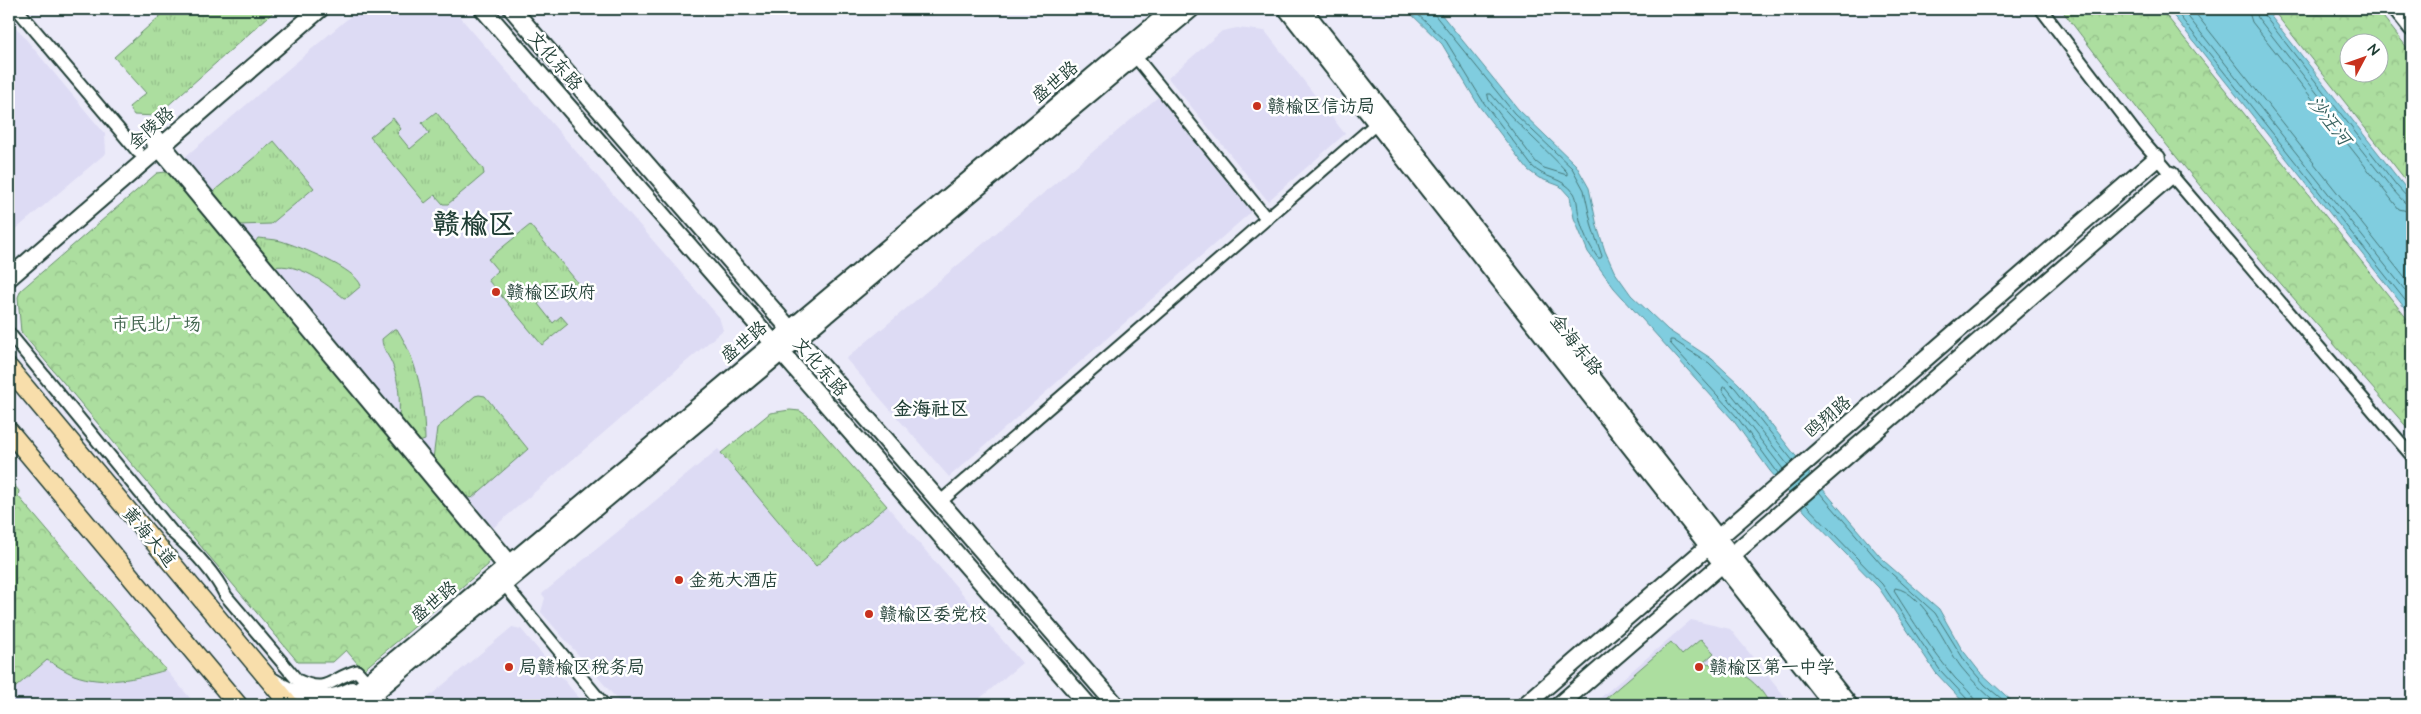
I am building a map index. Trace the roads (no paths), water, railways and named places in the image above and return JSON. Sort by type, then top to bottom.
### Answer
[{"type":"main road","name":"金陵路","points":[[9,278],[304,9]]},
{"type":"main road","name":"金陵路","points":[[9,264],[320,9]]},
{"type":"main road","name":"文化东路","points":[[483,9],[1088,705]]},
{"type":"main road","name":"文化东路","points":[[512,9],[1116,705]]},
{"type":"main road","name":"盛世路","points":[[794,334],[1173,9]]},
{"type":"main road","name":"盛世路","points":[[360,705],[374,696],[510,573],[777,348],[1190,9]]},
{"type":"main road","name":"金海东路","points":[[1288,9],[1377,123],[1714,542]]},
{"type":"main road","name":"金海东路","points":[[1303,9],[1714,542],[1833,705]]},
{"type":"main road","points":[[2397,9],[2412,28]]},
{"type":"main road","name":"鸥翔路","points":[[1525,705],[2157,158]]},
{"type":"main road","points":[[1559,705],[2171,175]]},
{"type":"main road","name":"黄海大道","points":[[9,368],[290,705]]},
{"type":"main road","points":[[9,431],[237,704]]},
{"type":"main road","name":"金海东路","points":[[1727,560],[1849,705]]},
{"type":"main road","points":[[267,678],[283,688],[311,699],[374,696]]},
{"type":"main road","name":"盛世路","points":[[341,705],[374,696]]},
{"type":"street","points":[[18,9],[154,145],[510,573],[604,705]]},
{"type":"street","points":[[2041,9],[2171,175],[2412,456]]},
{"type":"street","points":[[1135,56],[1267,219]]},
{"type":"street","points":[[940,502],[1377,123]]},
{"type":"street","points":[[9,333],[174,534],[191,549],[215,577],[226,596],[298,680],[311,686],[322,686],[356,671],[374,696]]},
{"type":"water","points":[[1406,9],[1437,9],[1518,109],[1576,165],[1589,188],[1597,226],[1605,251],[1614,271],[1631,295],[1668,330],[1712,359],[1739,384],[1810,474],[1884,561],[1939,609],[1961,648],[1979,671],[2016,705],[1966,705],[1936,673],[1879,588],[1806,513],[1770,471],[1733,420],[1614,288],[1588,252],[1574,218],[1570,197],[1560,186],[1539,178],[1528,170],[1479,106],[1442,44]]},
{"type":"water","name":"沙汪河","points":[[2168,9],[2265,9],[2412,196],[2412,317]]},
{"type":"place","name":"赣榆区信访局","points":[[1257,106]]},
{"type":"place","name":"赣榆区政府","points":[[496,292]]},
{"type":"place","name":"金苑大酒店","points":[[679,580]]},
{"type":"place","name":"赣榆区委党校","points":[[869,614]]},
{"type":"place","name":"局赣榆区税务局","points":[[509,667]]},
{"type":"place","name":"赣榆区第一中学","points":[[1699,667]]},
{"type":"district","name":"赣榆区","points":[[474,224]]},
{"type":"district","name":"金海社区","points":[[931,409]]},
{"type":"park label","name":"市民北广场","points":[[156,324]]}]
